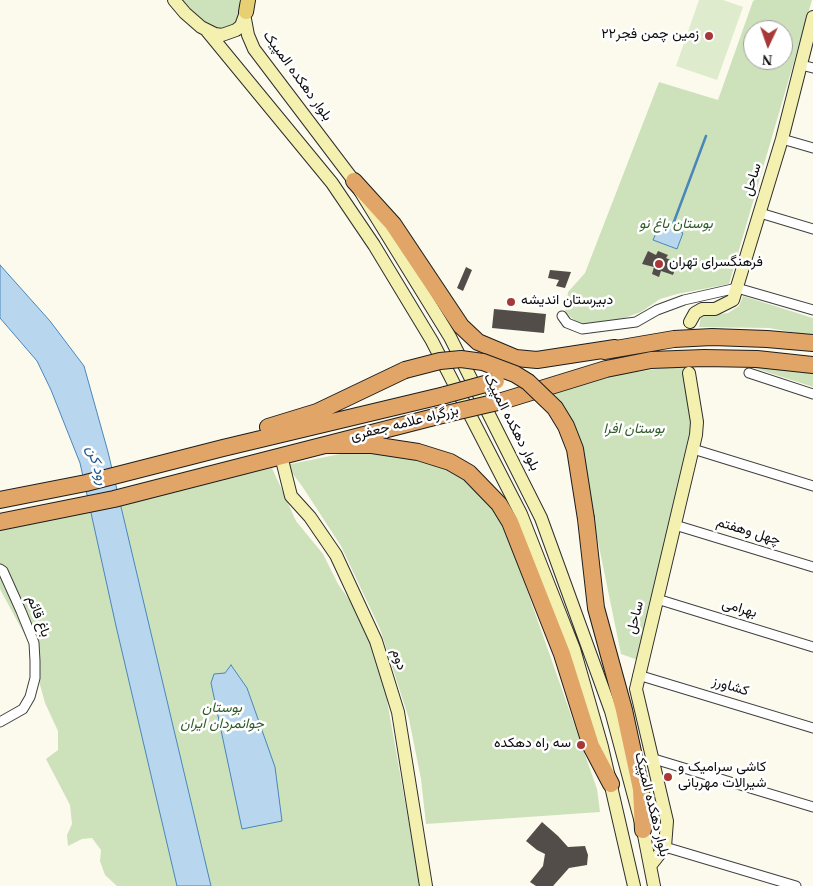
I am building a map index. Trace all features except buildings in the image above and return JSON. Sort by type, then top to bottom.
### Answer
[{"type":"highway","points":[[354,182],[393,224],[461,326],[478,342],[516,358],[537,360],[615,348]]},
{"type":"highway","name":"بزرگراه علامه جعفری","points":[[0,500],[86,483],[445,395],[615,348],[674,339],[712,337],[813,343]]},
{"type":"highway","name":"بزرگراه علامه جعفری","points":[[0,522],[114,499],[224,472],[502,401],[606,369],[651,360],[704,358],[758,359],[813,365]]},
{"type":"highway","points":[[223,448],[263,428],[317,412],[406,370],[440,361],[461,359],[489,364],[515,374],[528,382],[555,408],[566,426],[575,450],[586,519],[591,578],[596,608],[624,710],[641,789],[642,830]]},
{"type":"highway","points":[[325,445],[372,445],[418,452],[450,462],[469,473],[499,504],[510,522],[562,654],[591,746],[611,784]]},
{"type":"main road","points":[[174,0],[185,13],[207,31],[332,183],[374,245],[432,341],[521,514],[574,649],[602,747],[634,886]]},
{"type":"main road","points":[[207,31],[222,35],[229,33],[240,26],[246,8]]},
{"type":"main road","name":"بلوار دهکده المپیک","points":[[246,8],[248,35],[254,49],[354,182],[450,337],[541,518],[611,711],[642,830],[654,886]]},
{"type":"main road","name":"ساحل","points":[[690,322],[695,313],[702,309],[715,309],[733,300],[782,139],[807,67],[813,17]]},
{"type":"main road","name":"ساحل","points":[[665,846],[668,821],[636,689],[694,449],[697,422],[688,373]]},
{"type":"main road","name":"دوم","points":[[283,464],[291,496],[310,517],[336,555],[376,641],[398,712],[426,886]]},
{"type":"main road","points":[[650,866],[665,846]]},
{"type":"street","points":[[782,139],[813,148]]},
{"type":"street","points":[[760,213],[813,229]]},
{"type":"street","points":[[562,316],[567,323],[582,329],[636,322],[657,310],[684,300],[737,288],[813,310]]},
{"type":"street","points":[[749,373],[813,394]]},
{"type":"street","points":[[694,449],[813,486]]},
{"type":"street","name":"چهل وهفتم","points":[[675,525],[813,567]]},
{"type":"street","name":"باغ قائم","points":[[0,569],[21,611],[34,643],[36,660],[35,678],[30,697],[23,709],[0,722]]},
{"type":"street","name":"بهرامی","points":[[657,599],[813,647]]},
{"type":"street","name":"کشاورز","points":[[638,675],[813,728]]},
{"type":"street","points":[[654,759],[813,807]]},
{"type":"street","points":[[665,846],[796,886]]},
{"type":"green space","points":[[179,0],[239,0],[241,13],[239,20],[234,25],[221,30],[205,25]]},
{"type":"green space","name":"زمین چمن فجر۲۲","points":[[699,0],[723,0],[743,7],[717,80],[676,66]]},
{"type":"green space","name":"بوستان باغ نو","points":[[755,0],[812,0],[793,65],[793,20],[746,20]]},
{"type":"green space","name":"بوستان باغ نو","points":[[743,29],[743,70],[792,70],[729,284],[660,299],[641,312],[616,321],[581,326],[565,312],[568,292],[585,273],[659,82],[718,100]]},
{"type":"green space","points":[[743,296],[813,318],[813,336],[769,328],[699,327],[701,316],[728,313],[739,306]]},
{"type":"green space","name":"بوستان افرا","points":[[683,365],[694,421],[638,660],[621,654],[579,449],[549,393],[616,375]]},
{"type":"green space","points":[[745,365],[813,373],[813,387]]},
{"type":"green space","points":[[345,453],[408,455],[463,475],[483,495],[502,524],[510,542],[597,789],[600,812],[426,824],[421,779],[409,719],[380,629],[341,546],[286,465]]},
{"type":"green space","name":"بوستان جوانمردان ایران","points":[[272,468],[296,521],[323,554],[338,584],[361,616],[373,646],[385,689],[412,841],[422,886],[117,886],[105,875],[100,861],[101,850],[92,838],[82,839],[68,846],[67,835],[72,824],[70,805],[46,759],[58,750],[58,731],[45,703],[28,641],[0,589],[0,527],[148,499]]},
{"type":"water","points":[[660,224],[683,233],[677,249],[653,240]]},
{"type":"water","name":"رود کن","points":[[0,265],[50,321],[84,366],[108,452],[211,886],[177,886],[80,463],[51,390],[37,361],[0,318]]},
{"type":"water","points":[[231,665],[247,688],[275,767],[282,821],[242,829],[211,683],[214,674],[225,673]]},
{"type":"waterway","points":[[672,227],[706,136]]},
{"type":"place","name":"زمین چمن فجر۲۲","points":[[709,36]]},
{"type":"place","name":"فرهنگسرای تهران","points":[[659,264]]},
{"type":"place","name":"دبیرستان اندیشه","points":[[511,302]]},
{"type":"place","name":"سه راه دهکده","points":[[581,745]]},
{"type":"place","name":"کاشی سرامیک و شیرالات مهربانی","points":[[668,777]]}]
